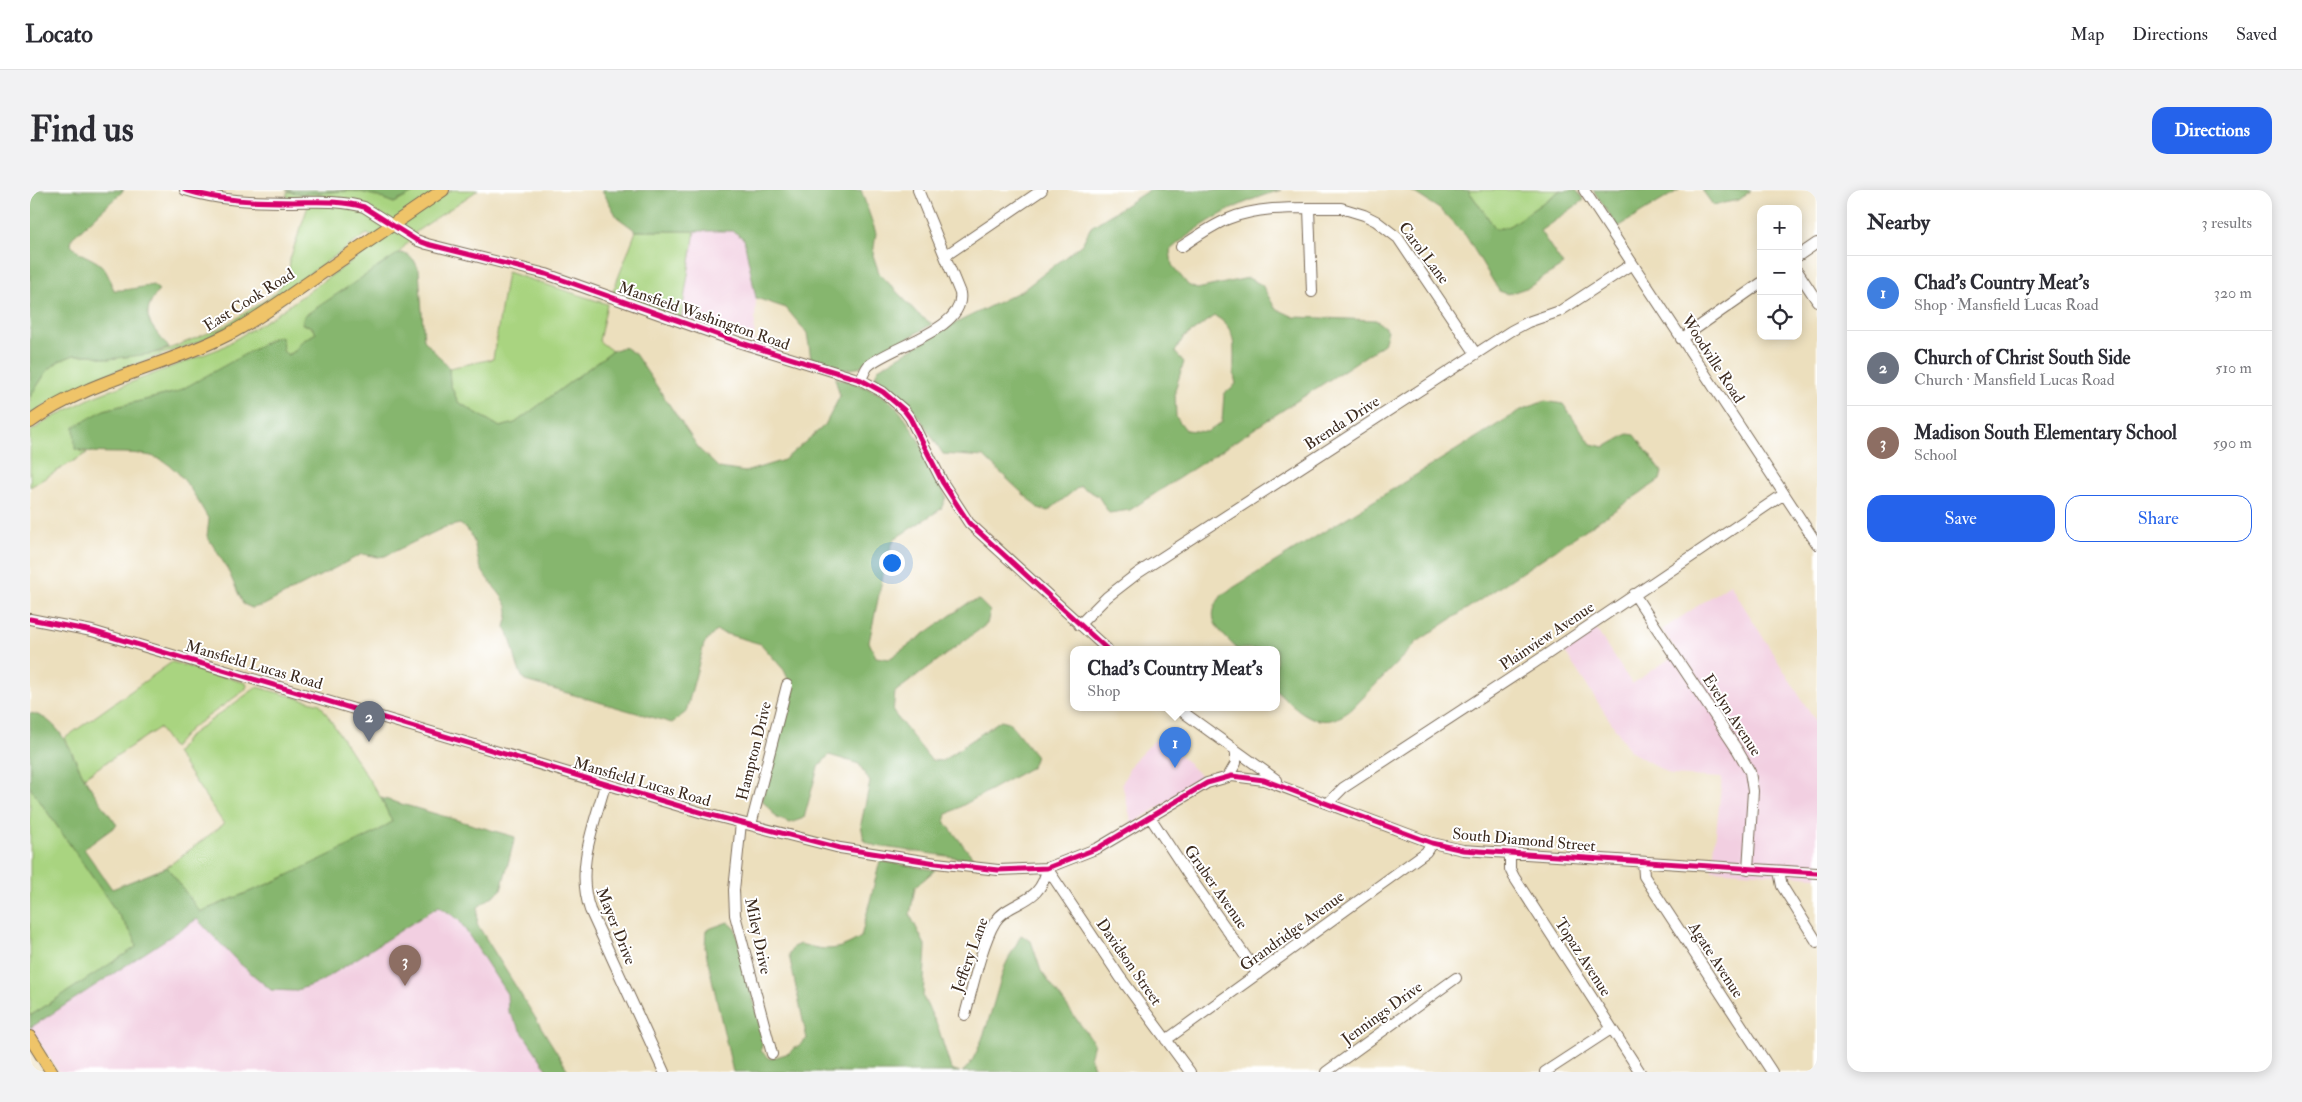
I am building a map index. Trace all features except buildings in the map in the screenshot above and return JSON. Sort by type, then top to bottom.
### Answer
[{"type":"main road","name":"East Cook Road","points":[[30,422],[66,400],[94,386],[198,348],[228,334],[277,304],[443,190]]},
{"type":"main road","points":[[30,1037],[52,1072]]},
{"type":"street","name":"Mansfield Washington Road","points":[[186,190],[216,199],[238,202],[350,204],[364,207],[416,240],[427,244],[546,274],[738,342],[861,380],[883,392],[904,410],[916,427],[952,499],[969,523],[1104,646]]},
{"type":"street","points":[[861,380],[869,366],[938,328],[957,311],[961,300],[960,293],[918,190]]},
{"type":"street","points":[[945,256],[1042,190]]},
{"type":"street","name":"Woodville Road","points":[[1584,190],[1817,544]]},
{"type":"street","points":[[1309,208],[1312,292]]},
{"type":"street","name":"Carol Lane","points":[[1181,248],[1217,224],[1237,216],[1259,211],[1309,208],[1341,208],[1352,211],[1387,228],[1405,249],[1476,354]]},
{"type":"street","points":[[1802,253],[1817,243]]},
{"type":"street","name":"Brenda Drive","points":[[1079,624],[1107,597],[1138,573],[1519,326],[1568,306],[1632,264]]},
{"type":"street","points":[[1802,278],[1817,301]]},
{"type":"street","points":[[1682,339],[1757,286]]},
{"type":"street","name":"Plainview Avenue","points":[[1328,803],[1343,788],[1511,678],[1784,494]]},
{"type":"street","name":"Evelyn Avenue","points":[[1634,594],[1750,772],[1754,792],[1748,869]]},
{"type":"street","name":"Mansfield Lucas Road","points":[[30,619],[92,631],[332,701],[605,785],[746,824],[840,848],[936,863],[998,870],[1047,868],[1098,848],[1202,785],[1228,777],[1240,776]]},
{"type":"street","name":"Hampton Drive","points":[[746,824],[787,685]]},
{"type":"street","points":[[1181,711],[1288,788]]},
{"type":"street","points":[[1228,777],[1236,763],[1236,752]]},
{"type":"street","name":"South Diamond Street","points":[[1240,776],[1264,780],[1288,788],[1432,843],[1474,852],[1817,873]]},
{"type":"street","name":"Mayer Drive","points":[[605,785],[585,861],[584,889],[590,910],[664,1072]]},
{"type":"street","name":"Gruber Avenue","points":[[1150,817],[1258,974]]},
{"type":"street","name":"Miley Drive","points":[[746,824],[734,890],[735,915],[772,1054]]},
{"type":"street","name":"Grandridge Avenue","points":[[1166,1040],[1426,852],[1432,843]]},
{"type":"street","name":"Topaz Avenue","points":[[1510,854],[1510,869],[1514,877],[1640,1072]]},
{"type":"street","name":"Agate Avenue","points":[[1643,862],[1644,876],[1648,883],[1772,1072]]},
{"type":"street","name":"Jeffery Lane","points":[[965,1015],[996,922],[1038,889],[1045,878],[1047,868]]},
{"type":"street","name":"Davidson Street","points":[[1047,868],[1120,977],[1190,1072]]},
{"type":"street","points":[[1779,871],[1782,886],[1817,942]]},
{"type":"street","name":"Jennings Drive","points":[[1326,1072],[1456,978]]},
{"type":"street","points":[[1545,1072],[1611,1029]]},
{"type":"shaded area","points":[[695,231],[733,231],[744,239],[756,298],[754,343],[681,318]]},
{"type":"shaded area","points":[[1730,584],[1817,724],[1817,877],[1712,870],[1722,778],[1671,775],[1630,751],[1562,648],[1594,626],[1632,684],[1678,653],[1662,630]]},
{"type":"shaded area","points":[[1162,737],[1204,779],[1132,824],[1122,784],[1132,763],[1153,742]]},
{"type":"shaded area","points":[[439,906],[459,920],[507,994],[508,1011],[549,1072],[59,1072],[30,1028],[197,919],[238,962],[271,989],[320,982]]},
{"type":"green space","points":[[30,190],[124,190],[72,238],[71,245],[77,251],[101,265],[114,290],[153,285],[159,290],[149,307],[149,320],[169,348],[151,354],[108,359],[92,355],[74,355],[59,361],[47,371],[30,397]]},
{"type":"green space","points":[[286,190],[419,190],[394,203],[358,192],[300,193]]},
{"type":"green space","points":[[419,190],[435,190],[418,212],[451,190],[478,190],[417,231],[399,253],[304,325],[310,326],[316,333],[301,342],[295,351],[286,355],[281,343],[272,338],[241,358],[177,392],[104,410],[75,449],[87,453],[30,487],[30,432],[46,421],[93,397],[221,348],[277,314],[381,240],[367,234],[229,327],[198,342],[90,380],[30,414],[30,397],[47,371],[59,361],[74,355],[92,355],[108,359],[161,352],[221,328],[267,299],[278,290],[289,274],[290,259],[308,206],[287,198],[287,192],[353,191],[371,194],[394,203]]},
{"type":"green space","points":[[602,190],[861,190],[876,233],[873,255],[879,273],[919,315],[932,324],[857,368],[833,371],[811,358],[807,333],[786,308],[756,298],[744,239],[733,231],[636,231],[617,217]]},
{"type":"green space","points":[[1149,190],[1281,190],[1237,206],[1195,230],[1170,250],[1172,265],[1188,285],[1197,289],[1248,278],[1262,285],[1275,308],[1294,317],[1376,320],[1388,330],[1384,344],[1130,510],[1109,513],[1098,496],[1080,486],[1048,511],[1038,508],[984,457],[943,454],[914,410],[899,394],[880,383],[875,376],[878,369],[954,324],[1023,290],[1082,244],[1091,227]],"holes":[[[1215,316],[1224,322],[1233,338],[1236,384],[1224,394],[1222,422],[1207,432],[1186,430],[1176,417],[1175,390],[1184,362],[1175,352],[1183,338]]]},
{"type":"green space","points":[[1410,190],[1468,190],[1496,229],[1508,227],[1561,190],[1576,190],[1584,200],[1540,231],[1563,265],[1529,287],[1508,294],[1499,291],[1466,236],[1441,210]]},
{"type":"green space","points":[[1468,190],[1561,190],[1508,227],[1496,229]]},
{"type":"green space","points":[[1593,190],[1679,190],[1618,227]]},
{"type":"green space","points":[[1702,190],[1751,190],[1739,200],[1713,205]]},
{"type":"green space","points":[[636,231],[695,231],[681,318],[612,294]]},
{"type":"green space","points":[[399,253],[407,254],[414,260],[419,270],[424,340],[449,368],[450,384],[458,402],[500,427],[515,423],[612,351],[624,347],[635,354],[700,450],[719,468],[745,472],[784,460],[825,425],[840,396],[835,378],[855,383],[874,391],[895,406],[913,430],[946,497],[941,509],[894,539],[886,561],[869,642],[876,657],[889,659],[968,603],[979,600],[990,611],[987,624],[895,692],[893,712],[931,760],[942,761],[1001,720],[1009,722],[1036,756],[1032,767],[947,814],[945,822],[975,860],[876,846],[864,841],[861,824],[870,782],[859,764],[829,755],[818,767],[804,818],[790,823],[777,818],[762,800],[790,683],[784,670],[761,644],[716,631],[704,644],[686,712],[672,723],[525,681],[521,675],[511,640],[505,627],[508,609],[484,573],[473,539],[460,524],[445,527],[385,556],[378,557],[362,554],[264,605],[252,608],[243,604],[227,568],[207,536],[209,520],[192,491],[178,473],[161,460],[151,456],[75,449],[74,427],[104,410],[177,392],[276,337],[282,338],[283,351],[288,355],[295,351],[301,342],[316,333],[311,326],[302,324],[304,316]]},
{"type":"green space","points":[[507,272],[607,304],[599,341],[612,351],[515,423],[500,427],[458,402],[450,384],[449,368],[493,359]]},
{"type":"green space","points":[[1545,401],[1563,404],[1591,444],[1605,447],[1628,434],[1635,435],[1662,472],[1660,480],[1417,642],[1352,709],[1341,717],[1320,720],[1302,713],[1280,694],[1280,646],[1234,646],[1215,624],[1214,610],[1223,594],[1521,410]]},
{"type":"green space","points":[[172,662],[246,683],[247,686],[245,690],[190,729],[173,748],[159,728],[84,777],[65,738]]},
{"type":"green space","points":[[257,687],[320,704],[381,798],[392,822],[322,860],[200,912],[167,867],[224,824],[176,753],[189,736]]},
{"type":"green space","points":[[30,713],[41,716],[57,729],[88,783],[117,825],[84,849],[112,889],[167,867],[200,912],[278,880],[371,835],[392,822],[381,798],[515,837],[501,890],[478,907],[477,924],[569,1072],[549,1072],[508,1011],[507,994],[459,920],[439,906],[320,982],[294,991],[271,990],[238,962],[197,919],[30,1028],[30,1016],[136,947],[134,937],[30,787]]},
{"type":"green space","points":[[30,787],[134,937],[136,948],[30,1016]]},
{"type":"green space","points":[[880,861],[935,870],[915,887],[910,915],[926,947],[923,997],[938,1027],[951,1069],[960,1072],[733,1072],[705,948],[706,930],[728,922],[735,928],[763,1037],[761,1051],[770,1059],[789,1053],[807,1039],[789,955],[793,947],[800,944],[831,949],[853,942],[861,937]]},
{"type":"green space","points":[[1021,935],[1031,941],[1041,971],[1094,1043],[1090,1058],[1096,1072],[962,1072],[976,1053],[988,1023],[1005,966]]},
{"type":"cycle path","points":[[185,190],[212,197],[238,200],[337,202],[364,207],[416,240],[427,244],[546,274],[738,342],[861,380],[883,392],[904,410],[910,418],[943,483],[969,523],[1104,646]]},
{"type":"cycle path","points":[[30,619],[92,631],[703,813],[840,848],[936,863],[998,870],[1047,868],[1098,848],[1207,783],[1232,776],[1264,780],[1432,843],[1463,850],[1817,873]]},
{"type":"place","name":"Church of Christ South Side","points":[[369,742]]},
{"type":"place","name":"Chad's Country Meat's","points":[[1175,768]]},
{"type":"place","name":"Madison South Elementary School","points":[[405,986]]}]
